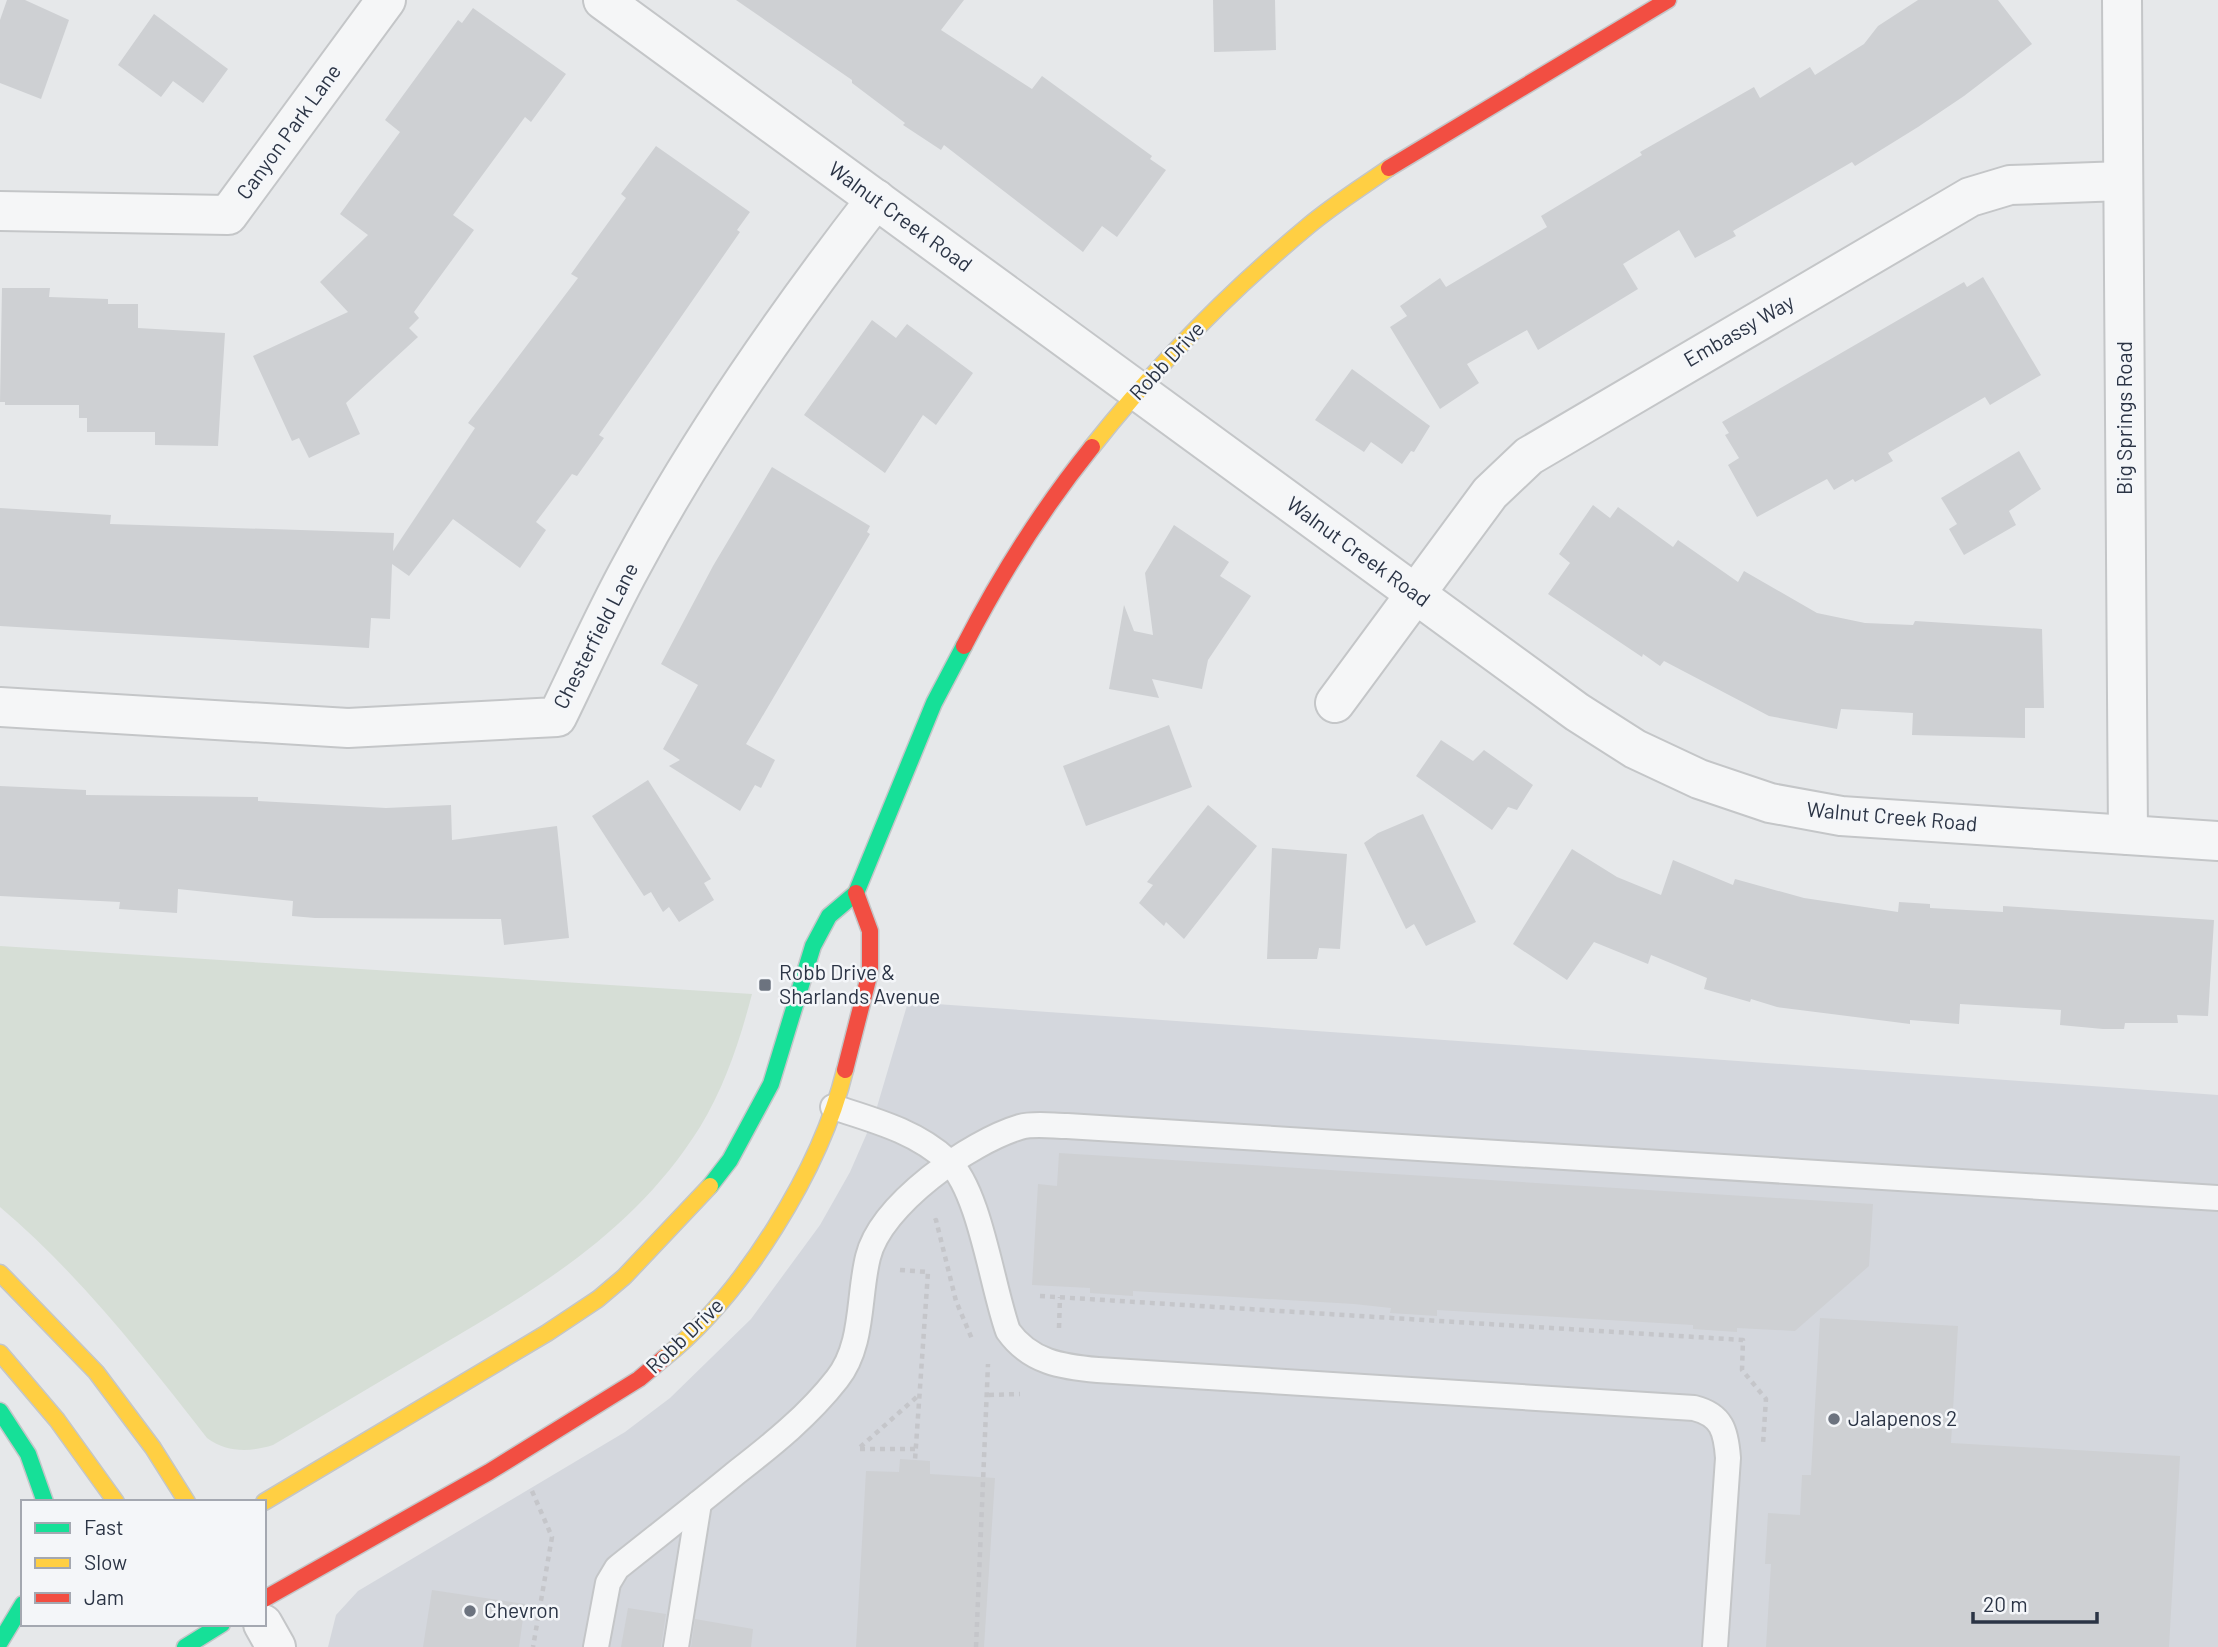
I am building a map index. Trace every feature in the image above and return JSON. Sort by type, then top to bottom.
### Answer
[{"type":"main road","name":"Robb Drive","points":[[266,1501],[547,1333],[624,1277],[674,1227],[730,1160],[771,1084],[813,946],[829,916],[856,893],[934,703],[993,590],[1063,483],[1137,390],[1227,297],[1310,225],[1407,155],[1668,0]]},
{"type":"main road","name":"Robb Drive","points":[[266,1598],[510,1459],[639,1379],[682,1344],[734,1289],[805,1177],[844,1076],[870,972],[870,931],[856,893]]},
{"type":"main road","points":[[0,1273],[96,1372],[153,1448],[186,1500]]},
{"type":"main road","points":[[0,1353],[57,1420],[115,1500]]},
{"type":"main road","points":[[0,1411],[28,1451],[40,1478],[45,1500]]},
{"type":"main road","points":[[0,1642],[21,1607]]},
{"type":"main road","points":[[8,1647],[27,1633]]},
{"type":"street","name":"Canyon Park Lane","points":[[0,211],[228,215],[386,0]]},
{"type":"street","name":"Walnut Creek Road","points":[[603,0],[1577,712],[1635,749],[1699,779],[1770,803],[1841,817],[2218,841]]},
{"type":"street","name":"Big Springs Road","points":[[2122,0],[2128,835]]},
{"type":"street","name":"Embassy Way","points":[[1335,703],[1490,493],[1529,456],[1970,197],[2010,185],[2123,181]]},
{"type":"street","name":"Chesterfield Lane","points":[[0,707],[348,728],[557,717],[632,564],[721,416],[816,277],[876,199]]},
{"type":"street","points":[[264,1626],[276,1647]]},
{"type":"lane","points":[[832,1107],[896,1129],[948,1161],[963,1179],[1008,1331],[1019,1347],[1040,1359],[1068,1368],[1694,1408],[1709,1412],[1721,1422],[1727,1436],[1728,1458],[1715,1647]]},
{"type":"lane","points":[[596,1647],[608,1583],[617,1568],[788,1431],[840,1376],[855,1342],[868,1257],[876,1234],[948,1161],[989,1138],[1023,1126],[1067,1126],[2218,1198]]},
{"type":"lane","points":[[676,1647],[699,1503]]},
{"type":"path","points":[[928,1223],[936,1220],[956,1301],[976,1346]]},
{"type":"path","points":[[894,1269],[928,1272],[915,1460]]},
{"type":"path","points":[[1059,1328],[1060,1297]]},
{"type":"path","points":[[976,1647],[990,1366],[983,1356]]},
{"type":"path","points":[[916,1449],[858,1449],[919,1395]]},
{"type":"path","points":[[989,1395],[1020,1395]]},
{"type":"path","points":[[527,1481],[552,1537],[533,1647]]},
{"type":"shaded area","points":[[0,946],[752,994],[731,1062],[700,1127],[646,1197],[615,1226],[583,1254],[549,1278],[397,1372],[273,1445],[239,1450],[207,1438],[84,1288],[0,1207]]},
{"type":"shaded area","points":[[908,1002],[2218,1095],[2218,1647],[328,1647],[336,1615],[358,1591],[625,1432],[670,1398],[751,1319],[820,1225],[850,1172],[874,1117]]},
{"type":"building","points":[[7,0],[25,0],[69,20],[41,99],[0,83],[0,20]]},
{"type":"building","points":[[736,0],[964,0],[941,30],[1032,89],[1042,76],[1152,156],[1150,159],[1166,170],[1117,237],[1102,226],[1083,252],[944,145],[941,150],[903,125],[905,123],[852,83],[852,80]]},
{"type":"building","points":[[1213,0],[1275,0],[1276,50],[1214,52]]},
{"type":"building","points":[[1918,0],[1998,0],[2032,44],[1918,127],[1855,166],[1852,162],[1733,231],[1736,236],[1695,258],[1679,230],[1623,264],[1638,289],[1538,350],[1527,330],[1467,364],[1479,383],[1440,409],[1390,327],[1407,316],[1400,306],[1440,278],[1446,287],[1547,227],[1541,216],[1642,155],[1640,152],[1754,87],[1760,98],[1810,67],[1815,75],[1864,44],[1878,26]]},
{"type":"building","points":[[473,8],[566,74],[531,122],[525,117],[453,215],[474,230],[414,312],[419,318],[409,328],[418,337],[346,403],[360,434],[309,458],[299,438],[292,441],[253,356],[348,312],[320,282],[368,235],[340,214],[400,132],[385,120],[458,20],[462,23]]},
{"type":"building","points":[[154,14],[228,69],[203,103],[173,81],[161,97],[118,65]]},
{"type":"building","points":[[656,146],[750,212],[737,230],[740,232],[599,435],[604,438],[577,476],[572,474],[536,522],[546,530],[520,568],[453,519],[409,576],[392,564],[390,619],[371,618],[369,648],[0,626],[0,508],[111,515],[110,524],[394,533],[393,551],[475,428],[468,423],[578,278],[571,274],[626,198],[621,194]]},
{"type":"building","points":[[1983,277],[2041,375],[1990,405],[1985,397],[1888,453],[1893,461],[1855,482],[1853,479],[1834,490],[1827,479],[1757,517],[1728,465],[1739,458],[1725,435],[1729,433],[1722,422],[1964,282],[1967,287]]},
{"type":"building","points":[[2,288],[50,288],[49,297],[108,299],[108,304],[138,304],[138,328],[225,333],[218,446],[155,445],[155,432],[87,432],[87,418],[79,418],[79,405],[5,405],[5,402],[0,402]]},
{"type":"building","points":[[872,320],[896,338],[907,324],[973,373],[936,425],[923,415],[885,473],[804,415]]},
{"type":"building","points":[[1352,369],[1430,426],[1414,452],[1411,451],[1402,464],[1371,442],[1364,452],[1315,420]]},
{"type":"building","points":[[2019,451],[2041,489],[2009,511],[2016,525],[1964,555],[1949,529],[1957,524],[1941,498]]},
{"type":"building","points":[[772,467],[870,526],[867,532],[870,534],[746,744],[775,760],[761,788],[755,785],[740,811],[669,766],[680,760],[663,749],[698,685],[661,664],[713,566]]},
{"type":"building","points":[[1593,505],[1610,518],[1618,507],[1673,547],[1678,540],[1738,582],[1744,571],[1817,613],[1865,623],[1913,625],[1915,621],[2042,629],[2044,708],[2025,708],[2025,738],[1912,735],[1913,713],[1841,709],[1837,729],[1769,716],[1664,661],[1660,666],[1643,654],[1642,657],[1548,594],[1570,563],[1559,554]]},
{"type":"building","points":[[1174,525],[1229,562],[1220,576],[1251,596],[1208,660],[1202,689],[1152,679],[1159,698],[1109,689],[1124,605],[1134,631],[1153,635],[1145,573]]},
{"type":"building","points":[[1169,725],[1192,787],[1086,826],[1063,766]]},
{"type":"building","points":[[1441,740],[1473,761],[1484,750],[1533,785],[1517,810],[1508,807],[1492,830],[1416,776]]},
{"type":"building","points":[[648,780],[711,879],[704,883],[714,900],[679,922],[669,907],[663,912],[651,892],[644,896],[592,816]]},
{"type":"building","points":[[0,786],[86,790],[86,795],[258,797],[258,801],[386,808],[451,805],[452,840],[557,826],[569,938],[504,945],[501,919],[292,916],[293,901],[178,889],[177,913],[119,909],[120,902],[0,896]]},
{"type":"building","points":[[1208,805],[1257,846],[1184,939],[1166,922],[1164,926],[1139,903],[1153,885],[1147,882]]},
{"type":"building","points":[[1423,814],[1476,922],[1426,946],[1414,924],[1406,929],[1364,843],[1378,833]]},
{"type":"building","points":[[1272,848],[1347,854],[1340,949],[1319,948],[1317,959],[1267,959]]},
{"type":"building","points":[[1572,849],[1617,877],[1661,895],[1673,860],[1733,885],[1735,879],[1804,898],[1898,912],[1899,902],[1930,904],[1930,908],[2003,912],[2003,906],[2214,920],[2208,1016],[2177,1015],[2178,1023],[2125,1023],[2124,1029],[2103,1029],[2060,1025],[2061,1010],[1960,1004],[1959,1024],[1910,1020],[1910,1024],[1777,1007],[1751,999],[1750,1002],[1704,989],[1707,978],[1651,955],[1648,964],[1594,942],[1567,980],[1513,944]]},
{"type":"building","points":[[1059,1153],[1873,1204],[1869,1266],[1795,1331],[1737,1328],[1737,1332],[1693,1329],[1693,1325],[1437,1310],[1437,1316],[1390,1313],[1391,1308],[1354,1304],[1133,1291],[1133,1296],[1090,1293],[1090,1288],[1032,1285],[1038,1184],[1057,1186]]},
{"type":"building","points":[[1820,1318],[1958,1326],[1951,1443],[2180,1456],[2169,1647],[1766,1647],[1771,1564],[1765,1564],[1768,1513],[1800,1515],[1802,1475],[1811,1475]]},
{"type":"building","points":[[900,1459],[930,1461],[930,1474],[995,1478],[984,1647],[856,1647],[866,1471],[899,1472]]},
{"type":"building","name":"Chevron","points":[[432,1590],[525,1604],[519,1647],[423,1647]]},
{"type":"building","points":[[628,1608],[666,1614],[661,1647],[621,1647]]},
{"type":"building","points":[[695,1619],[753,1629],[751,1647],[691,1647]]},
{"type":"traffic: fast","points":[[710,1186],[730,1160],[771,1084],[813,946],[829,916],[856,893],[934,703],[964,646]]},
{"type":"traffic: fast","points":[[0,1411],[28,1454],[44,1500]]},
{"type":"traffic: fast","points":[[0,1642],[21,1607]]},
{"type":"traffic: fast","points":[[185,1647],[219,1626]]},
{"type":"traffic: slow","points":[[1092,447],[1167,359],[1249,278],[1317,219],[1389,168]]},
{"type":"traffic: slow","points":[[664,1358],[693,1332],[722,1300],[775,1228],[818,1148],[845,1070]]},
{"type":"traffic: slow","points":[[266,1501],[547,1333],[598,1299],[624,1277],[710,1186]]},
{"type":"traffic: slow","points":[[0,1273],[96,1372],[153,1448],[186,1500]]},
{"type":"traffic: slow","points":[[0,1353],[57,1420],[115,1500]]},
{"type":"traffic: jam","points":[[1389,168],[1668,0]]},
{"type":"traffic: jam","points":[[964,646],[1023,544],[1092,447]]},
{"type":"traffic: jam","points":[[845,1070],[870,972],[870,931],[856,893]]},
{"type":"traffic: jam","points":[[266,1598],[489,1472],[639,1379],[664,1358]]},
{"type":"place","name":"Robb Drive & Sharlands Avenue","points":[[765,985]]},
{"type":"place","name":"Jalapenos 2","points":[[1834,1419]]},
{"type":"place","name":"Chevron","points":[[470,1611]]}]
